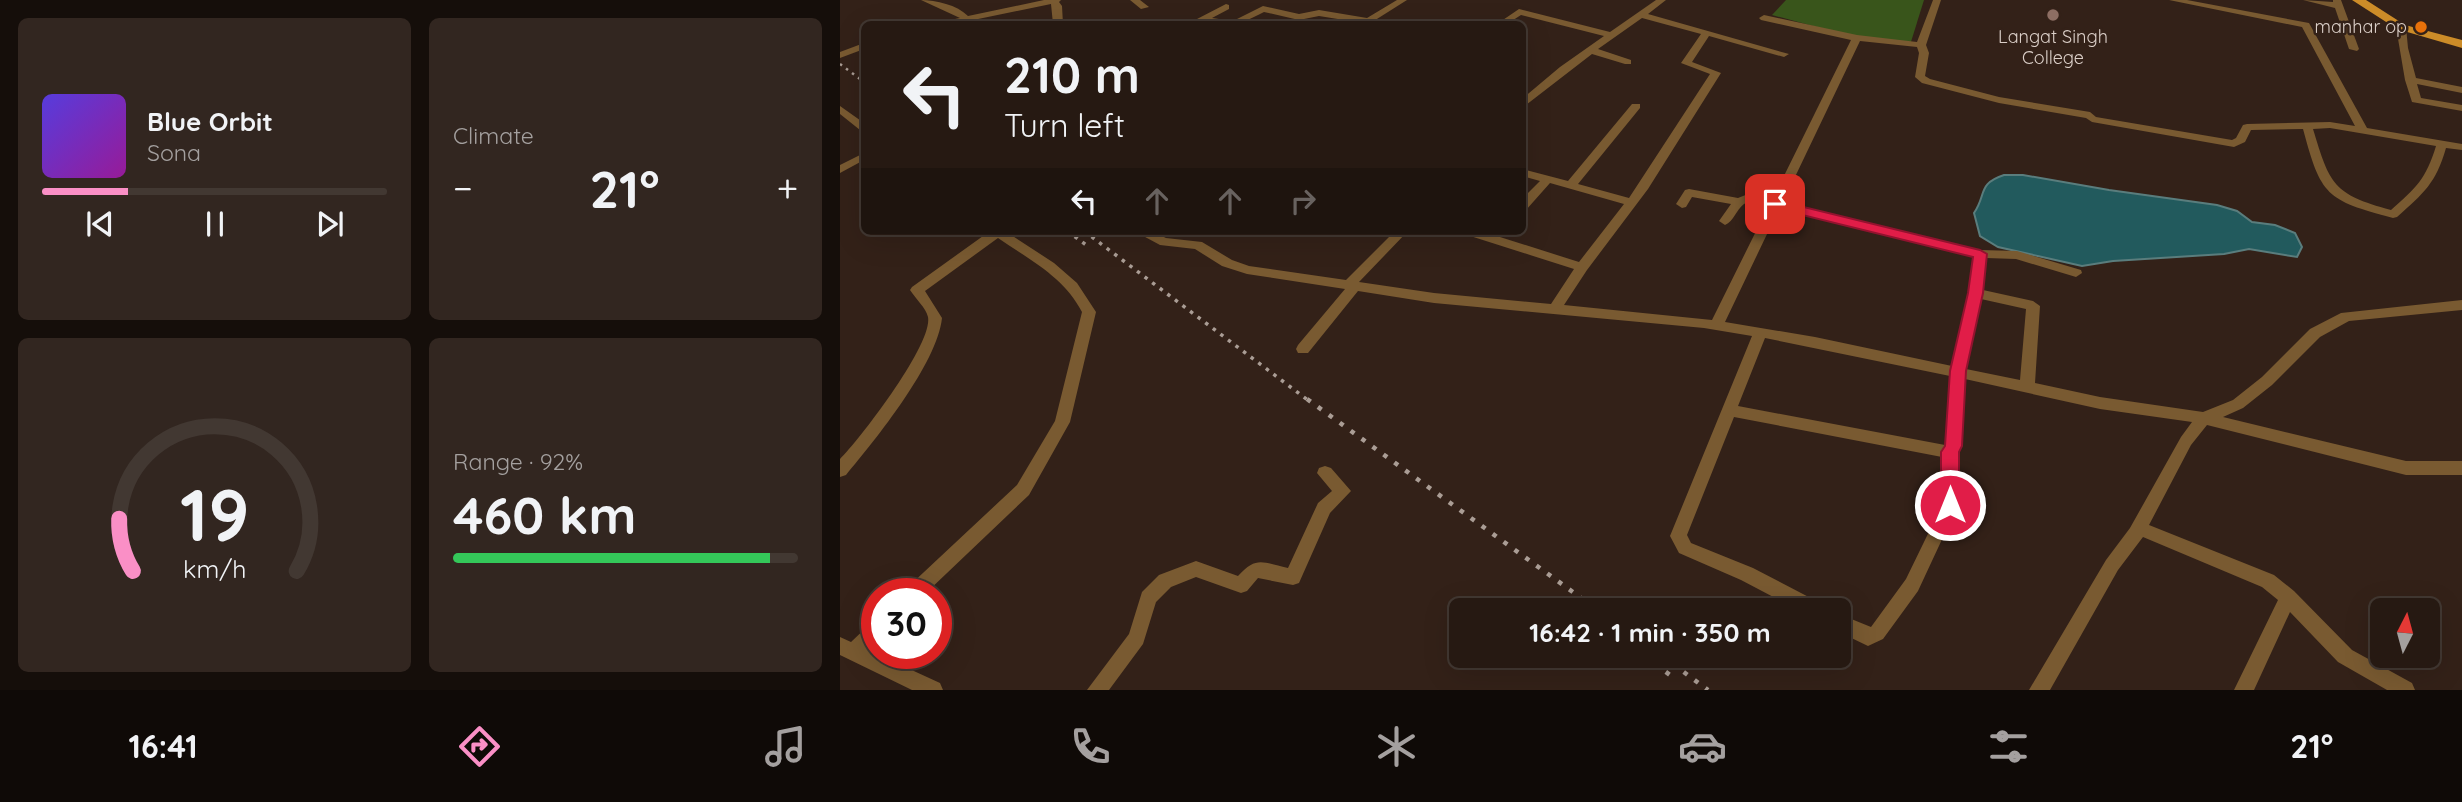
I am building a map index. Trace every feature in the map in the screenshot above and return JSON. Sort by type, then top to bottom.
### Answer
[{"type":"main road","points":[[2358,0],[2401,27],[2462,44]]},
{"type":"street","points":[[925,0],[960,13],[966,19]]},
{"type":"street","points":[[957,21],[1055,0],[1058,21]]},
{"type":"street","points":[[1133,0],[1144,7]]},
{"type":"street","points":[[1369,21],[1403,0]]},
{"type":"street","points":[[1526,101],[1541,86],[1662,0]]},
{"type":"street","points":[[1937,0],[1921,45],[1924,53],[1920,77],[1926,81],[1999,100],[2090,115],[2092,119],[2119,125],[2234,144],[2241,140],[2247,127],[2307,125],[2363,130],[2462,147]]},
{"type":"street","points":[[2173,0],[2306,25],[2363,130]]},
{"type":"street","points":[[2307,0],[2338,3],[2354,49]]},
{"type":"street","points":[[1215,21],[1202,19],[1226,7]]},
{"type":"street","points":[[1240,21],[1263,9],[1299,17],[1319,13],[1357,21]]},
{"type":"street","points":[[1506,21],[1518,12],[1611,35]]},
{"type":"street","points":[[1642,15],[1784,54]]},
{"type":"street","points":[[1764,18],[1857,38],[1921,45]]},
{"type":"street","points":[[2401,27],[2410,80],[2417,100],[2462,107]]},
{"type":"street","points":[[1554,310],[1582,267],[1632,202],[1716,73],[1686,63],[1706,33]]},
{"type":"street","points":[[1716,326],[1857,38]]},
{"type":"street","points":[[840,55],[861,47]]},
{"type":"street","points":[[1590,50],[1628,62]]},
{"type":"street","points":[[2410,80],[2462,90]]},
{"type":"street","points":[[1571,185],[1636,106]]},
{"type":"street","points":[[840,109],[861,126]]},
{"type":"street","points":[[2307,125],[2315,151],[2335,192],[2393,214],[2423,188],[2436,164],[2442,144]]},
{"type":"street","points":[[840,170],[861,158]]},
{"type":"street","points":[[1526,173],[1632,202]]},
{"type":"street","points":[[1526,202],[1548,179]]},
{"type":"street","points":[[1682,204],[1689,193],[1739,202]]},
{"type":"street","points":[[1725,221],[1739,202],[1748,198],[1777,199],[1980,254],[2017,255],[2076,273]]},
{"type":"street","points":[[840,470],[861,449],[889,408],[920,358],[935,327],[935,317],[917,290],[993,235]]},
{"type":"street","points":[[930,578],[1023,490],[1062,422],[1089,312],[1082,295],[1066,278],[1002,235]]},
{"type":"street","points":[[1149,235],[1164,242],[1198,244],[1227,263],[1247,270],[1352,286],[1760,333],[1958,371],[2027,388],[2153,412],[2204,418],[2406,468],[2462,468]]},
{"type":"street","points":[[1303,349],[1352,286],[1398,235]]},
{"type":"street","points":[[1497,235],[1582,267]]},
{"type":"street","points":[[1851,628],[1868,636],[1877,633],[1912,585],[1950,505],[1950,452],[1953,446],[1958,371],[1976,293],[1980,254]]},
{"type":"street","points":[[1976,293],[2033,306],[2027,388]]},
{"type":"street","points":[[2039,690],[2112,565],[2138,528],[2186,440],[2204,418],[2238,404],[2267,381],[2315,333],[2346,316],[2462,305]]},
{"type":"street","points":[[1760,333],[1678,536],[1685,548],[1747,574],[1793,598]]},
{"type":"street","points":[[1730,410],[1950,452]]},
{"type":"street","points":[[1097,690],[1137,638],[1148,598],[1165,581],[1196,569],[1241,584],[1255,569],[1293,577],[1324,508],[1343,491],[1325,473]]},
{"type":"street","points":[[2138,528],[2268,581],[2288,597],[2346,656],[2405,690]]},
{"type":"street","points":[[2244,690],[2288,597]]},
{"type":"street","points":[[847,648],[933,690]]},
{"type":"green space","points":[[1786,0],[1924,0],[1910,45],[1839,33],[1772,15]]},
{"type":"water","points":[[2023,175],[2217,205],[2237,211],[2252,222],[2275,225],[2295,233],[2302,247],[2297,257],[2249,249],[2224,254],[2113,261],[2082,266],[1998,247],[1980,236],[1974,213],[1986,186],[1995,178]]},
{"type":"railway","points":[[840,64],[861,80]]},
{"type":"railway","points":[[1072,235],[1089,247]]},
{"type":"railway","points":[[1089,235],[1309,401]]},
{"type":"railway","points":[[1307,399],[1581,598]]},
{"type":"railway","points":[[1660,668],[1670,675]]},
{"type":"railway","points":[[1678,668],[1708,690]]},
{"type":"place","name":"Langat Singh College","points":[[2053,15]]},
{"type":"place","name":"manhar op","points":[[2421,27]]},
{"type":"route","points":[[1775,204],[1980,254],[1976,293],[1958,371],[1953,446],[1950,452],[1950,505]]}]
